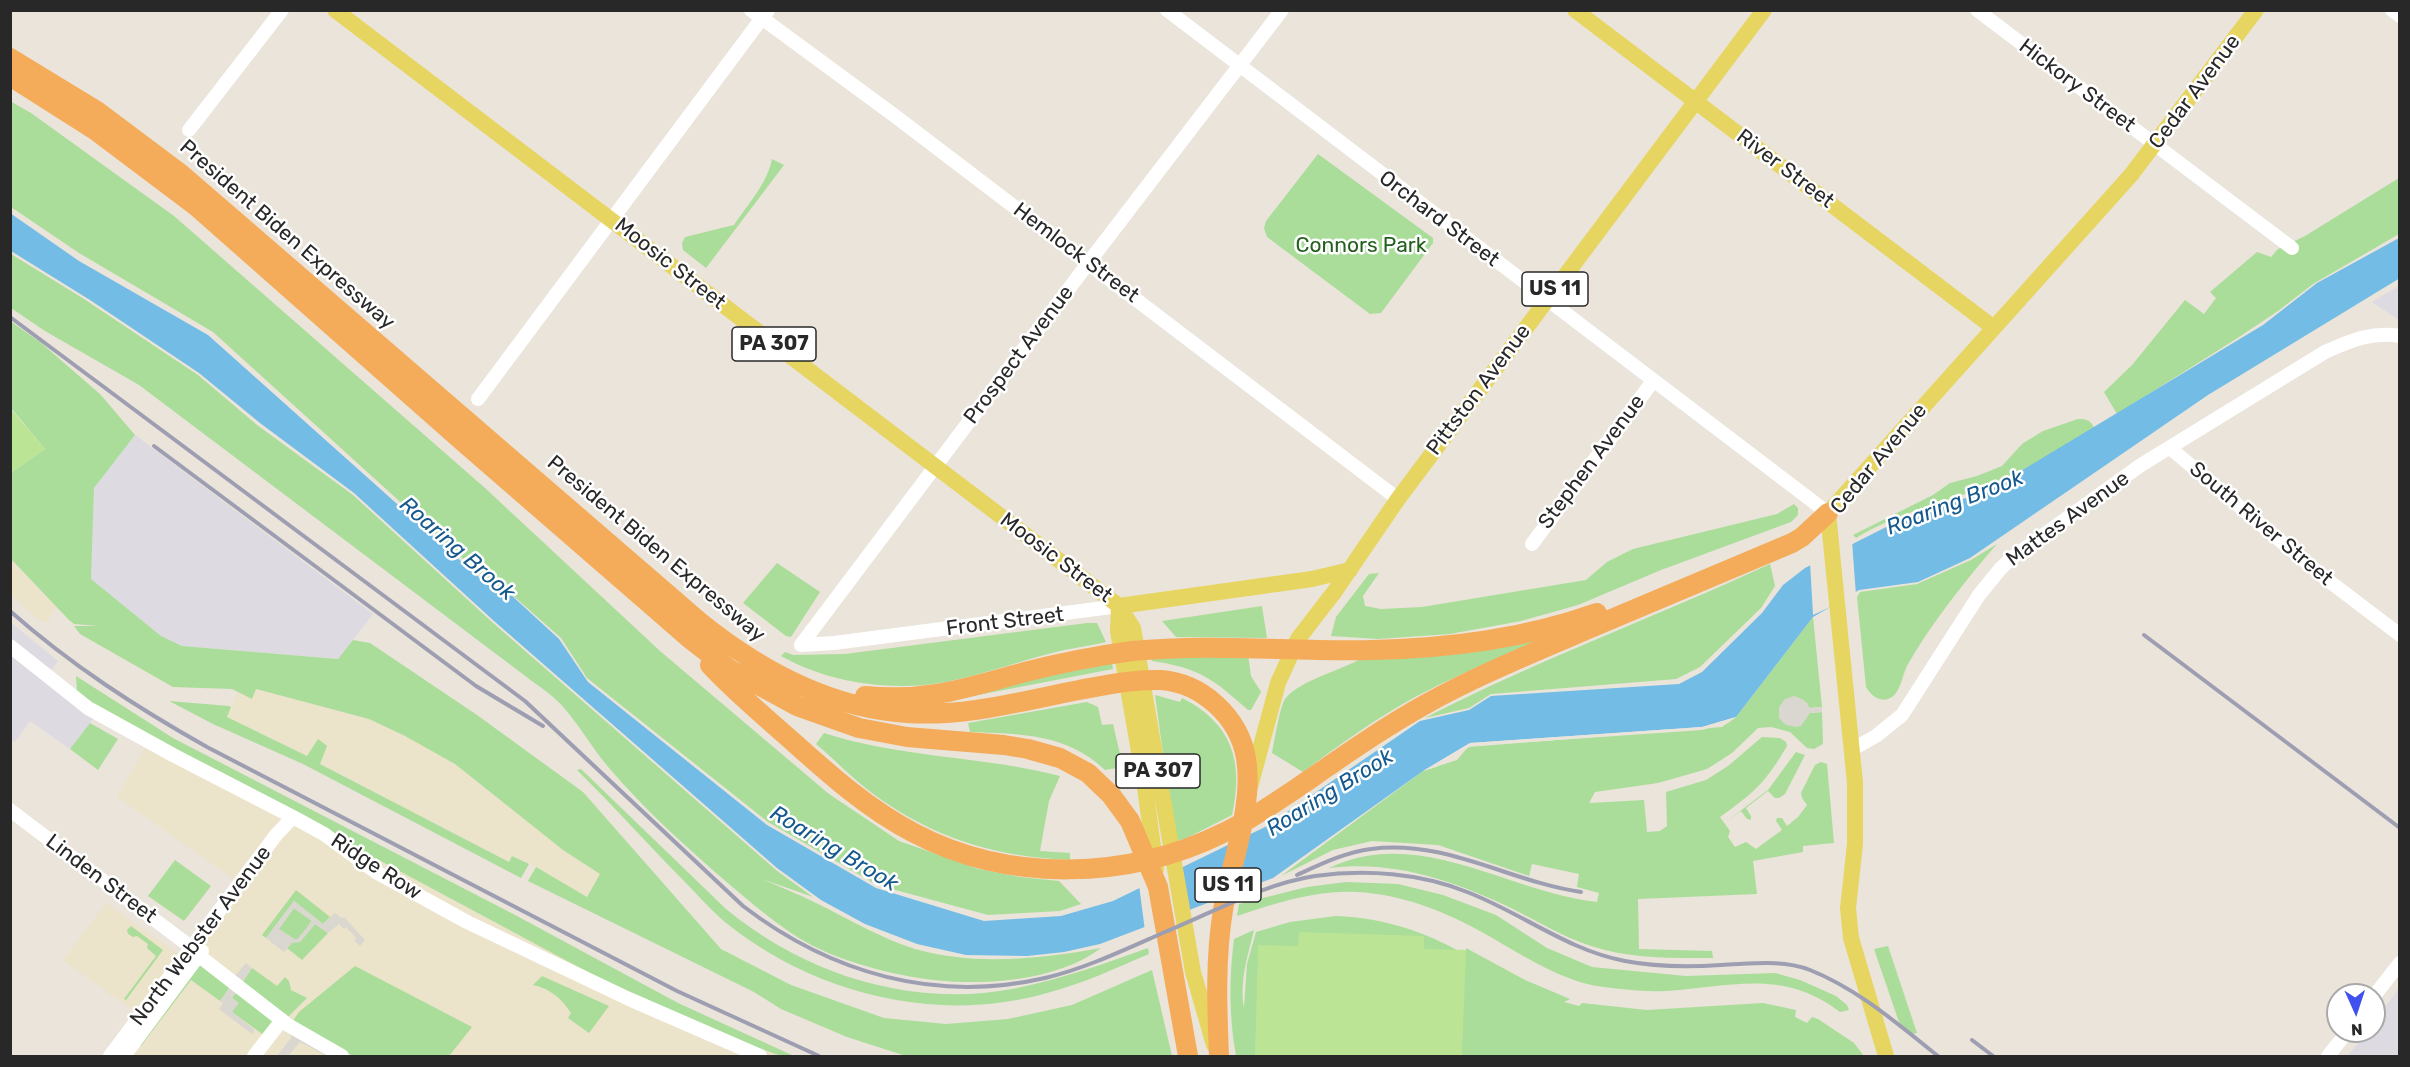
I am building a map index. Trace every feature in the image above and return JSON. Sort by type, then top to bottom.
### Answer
[{"type":"highway","name":"President Biden Expressway","points":[[10,58],[98,111],[181,174],[701,623],[740,653],[783,678],[845,702],[892,711],[930,714],[969,711],[1114,683],[1147,680],[1174,682],[1187,686],[1210,699],[1233,725],[1245,754],[1246,803],[1224,904],[1217,961],[1218,1056]]},
{"type":"highway","name":"President Biden Expressway","points":[[10,76],[95,130],[196,206],[461,440],[729,669],[774,695],[859,728],[898,736],[1028,749],[1076,765],[1088,773],[1111,795],[1148,849],[1158,887],[1188,1056]]},
{"type":"highway","points":[[783,678],[856,695],[913,697],[958,691],[1076,660],[1134,651],[1214,648],[1372,650],[1448,647],[1493,641],[1559,625],[1600,612],[1788,533],[1828,513]]},
{"type":"highway","points":[[654,607],[743,698],[837,781],[894,822],[934,843],[998,862],[1064,869],[1106,868],[1165,856],[1226,832],[1267,808],[1380,732],[1453,690],[1507,664],[1792,543],[1828,513]]},
{"type":"main road","name":"Moosic Street","points":[[335,10],[1119,606]]},
{"type":"main road","name":"River Street","points":[[1575,10],[1994,328]]},
{"type":"main road","name":"Pittston Avenue","points":[[1350,570],[1398,499],[1764,10]]},
{"type":"main road","name":"Cedar Avenue","points":[[1886,1056],[1848,922],[1855,844],[1855,783],[1828,513],[2106,204],[2155,145],[2256,10]]},
{"type":"main road","name":"Front Street","points":[[1119,606],[1312,579],[1350,570]]},
{"type":"main road","name":"US 11","points":[[1246,803],[1278,683],[1288,659],[1299,639],[1350,570]]},
{"type":"main road","points":[[1119,606],[1137,699],[1148,849]]},
{"type":"main road","name":"PA 307","points":[[1137,699],[1171,844],[1193,972],[1218,1056]]},
{"type":"street","points":[[189,130],[282,10]]},
{"type":"street","name":"Orchard Street","points":[[1167,10],[1546,301],[1828,513]]},
{"type":"street","name":"Prospect Avenue","points":[[801,645],[1282,10]]},
{"type":"street","name":"Hickory Street","points":[[1977,10],[2292,248]]},
{"type":"street","points":[[2392,10],[2400,16]]},
{"type":"street","points":[[478,399],[613,220],[761,13]]},
{"type":"street","name":"Hemlock Street","points":[[761,13],[1398,499]]},
{"type":"street","name":"Mattes Avenue","points":[[1851,750],[1876,736],[1902,715],[1979,595],[2001,568],[2141,465],[2325,352],[2369,336],[2400,336]]},
{"type":"street","name":"Stephen Avenue","points":[[1532,544],[1653,381]]},
{"type":"street","name":"South River Street","points":[[2170,448],[2352,600],[2400,635]]},
{"type":"street","name":"Front Street","points":[[801,645],[834,643],[1119,606]]},
{"type":"street","name":"Ridge Row","points":[[10,646],[88,708],[172,755],[324,834],[376,872],[466,922],[629,999],[760,1056]]},
{"type":"street","name":"Linden Street","points":[[10,810],[197,951],[282,1020],[306,1037],[342,1056]]},
{"type":"street","name":"North Webster Avenue","points":[[110,1056],[197,951],[276,835],[293,817]]},
{"type":"street","points":[[124,1056],[186,974],[197,951]]},
{"type":"street","points":[[2384,983],[2400,963]]},
{"type":"street","points":[[254,1056],[282,1020]]},
{"type":"street","points":[[2328,1056],[2338,1043]]},
{"type":"shaded area","points":[[2399,286],[2399,320],[2372,302]]},
{"type":"shaded area","points":[[135,435],[373,614],[338,659],[182,646],[161,636],[91,579],[94,488]]},
{"type":"shaded area","points":[[10,559],[57,608],[46,623],[39,620],[11,595]]},
{"type":"shaded area","points":[[10,622],[58,661],[45,678],[97,714],[70,749],[30,721],[15,742],[11,739]]},
{"type":"shaded area","points":[[255,689],[369,719],[405,736],[455,764],[563,850],[600,874],[586,897],[536,867],[513,856],[509,862],[320,764],[327,746],[315,741],[307,756],[227,717],[238,691],[252,698]]},
{"type":"shaded area","points":[[1794,696],[1804,700],[1810,708],[1822,707],[1822,712],[1810,713],[1801,726],[1786,725],[1779,718],[1779,707],[1785,699]]},
{"type":"shaded area","points":[[151,738],[614,986],[740,1041],[781,1056],[115,1056],[143,1018],[63,960],[106,903],[188,961],[242,885],[117,797]]},
{"type":"shaded area","points":[[294,901],[323,924],[335,913],[344,917],[365,940],[360,946],[346,927],[344,929],[339,924],[328,933],[315,924],[300,942],[292,943],[284,952],[266,938]],"holes":[[[294,908],[312,921],[298,939],[294,939],[279,929]]]},
{"type":"shaded area","points":[[198,948],[235,976],[246,963],[252,968],[243,982],[318,1039],[353,1056],[327,1056],[300,1042],[288,1056],[277,1056],[291,1035],[237,992],[232,998],[239,1003],[232,1012],[255,1030],[252,1034],[219,1009],[223,1003],[220,1001],[230,987],[198,963]]},
{"type":"shaded area","points":[[2399,988],[2399,1056],[2348,1056],[2358,1043],[2386,1043],[2386,1006]]},
{"type":"green space","points":[[10,101],[31,113],[174,216],[485,488],[660,651],[829,794],[899,841],[979,869],[1020,877],[1059,881],[1081,904],[1060,911],[988,915],[877,885],[768,822],[587,678],[561,638],[509,592],[483,577],[213,332],[79,253],[11,207]]},
{"type":"green space","name":"Connors Park","points":[[1318,154],[1433,238],[1433,243],[1381,313],[1370,314],[1267,237],[1264,228],[1266,221]]},
{"type":"green space","points":[[772,159],[784,165],[706,268],[683,250],[682,243],[685,237],[734,225],[766,177]]},
{"type":"green space","points":[[2399,178],[2399,234],[2313,284],[2236,339],[2117,414],[2104,392],[2132,365],[2185,300],[2204,314],[2216,298],[2210,292],[2257,252],[2271,257],[2278,249],[2305,236]]},
{"type":"green space","points":[[11,254],[84,299],[198,375],[257,425],[353,495],[492,622],[776,870],[813,897],[762,879],[889,939],[915,949],[938,954],[961,958],[1008,959],[1101,948],[1070,965],[1035,976],[998,981],[962,982],[910,977],[875,969],[826,952],[799,938],[729,884],[652,814],[609,768],[571,716],[550,694],[139,385],[45,331],[11,308]]},
{"type":"green space","points":[[10,321],[40,342],[100,394],[135,435],[94,488],[91,579],[161,636],[182,646],[338,659],[353,640],[370,643],[477,715],[583,792],[721,949],[791,985],[884,1018],[946,1024],[1008,1019],[1072,1005],[1152,970],[1172,1056],[906,1056],[847,1037],[781,1009],[754,992],[528,881],[536,867],[587,897],[600,874],[563,850],[455,764],[405,736],[369,719],[256,689],[252,699],[232,689],[173,687],[80,634],[74,626],[99,626],[74,624],[11,559],[11,473],[45,449],[11,408]]},
{"type":"green space","points":[[10,408],[45,449],[11,473],[10,473]]},
{"type":"green space","points":[[2078,419],[2088,420],[2094,428],[2019,472],[1993,484],[1889,521],[1856,538],[1853,535],[1933,495],[1950,483],[2002,466],[2022,444],[2043,431]]},
{"type":"green space","points":[[1794,504],[1798,508],[1798,515],[1791,522],[1661,570],[1578,605],[1521,621],[1450,634],[1378,639],[1331,636],[1336,617],[1369,574],[1379,573],[1363,596],[1365,606],[1381,609],[1422,607],[1586,580],[1607,562],[1633,549],[1777,514]]},
{"type":"green space","points":[[1997,544],[1928,632],[1908,664],[1896,693],[1884,700],[1872,695],[1866,687],[1857,597],[1860,592],[1917,584],[1971,560]]},
{"type":"green space","points":[[777,563],[820,592],[791,637],[786,636],[743,603]]},
{"type":"green space","points":[[1770,564],[1775,586],[1761,608],[1700,667],[1676,679],[1491,694],[1469,708],[1425,718],[1510,677]]},
{"type":"green space","points":[[1262,606],[1267,638],[1176,637],[1162,621]]},
{"type":"green space","points":[[1813,617],[1822,707],[1809,708],[1807,703],[1794,696],[1782,722],[1810,713],[1822,712],[1823,744],[1814,749],[1807,748],[1790,732],[1771,727],[1758,728],[1732,753],[1707,769],[1658,783],[1595,792],[1589,803],[1644,800],[1647,832],[1660,831],[1667,826],[1666,792],[1706,780],[1728,766],[1762,737],[1780,738],[1786,742],[1787,746],[1772,769],[1751,793],[1720,817],[1730,831],[1728,837],[1735,847],[1746,842],[1756,849],[1782,830],[1776,821],[1777,818],[1782,818],[1787,826],[1798,817],[1807,805],[1801,793],[1815,765],[1821,762],[1827,764],[1834,843],[1803,846],[1803,852],[1753,861],[1757,894],[1638,899],[1639,949],[1712,951],[1713,958],[1651,957],[1606,950],[1571,938],[1491,899],[1424,875],[1377,867],[1329,868],[1363,857],[1397,854],[1430,857],[1563,896],[1597,902],[1599,893],[1577,887],[1579,874],[1532,864],[1529,876],[1438,845],[1372,841],[1333,850],[1281,876],[1423,771],[1457,760],[1468,747],[1722,727],[1736,717]]},
{"type":"green space","points":[[1097,623],[1106,642],[1059,651],[959,679],[925,685],[883,685],[840,679],[819,673],[781,656],[785,652],[793,655],[845,654]]},
{"type":"green space","points":[[1532,640],[1533,644],[1458,676],[1400,705],[1303,772],[1272,753],[1285,699],[1300,686],[1362,658]]},
{"type":"green space","points":[[1248,654],[1251,676],[1261,692],[1251,710],[1204,676],[1182,667],[1152,661],[1151,658]]},
{"type":"green space","points":[[1112,663],[1113,669],[952,700],[1026,680]]},
{"type":"green space","points":[[76,676],[173,738],[517,916],[678,1003],[794,1056],[781,1056],[740,1041],[614,986],[84,702],[77,693]]},
{"type":"green space","points":[[1155,695],[1180,702],[1182,698],[1213,719],[1223,732],[1235,761],[1235,796],[1232,815],[1185,839],[1175,841]]},
{"type":"green space","points":[[169,701],[229,706],[231,707],[227,717],[307,756],[318,739],[327,746],[320,764],[509,862],[512,856],[529,864],[521,878],[303,764],[213,724]]},
{"type":"green space","points":[[1087,702],[1098,707],[1102,725],[1113,724],[1123,767],[1105,770],[1074,749],[1042,738],[970,732],[968,723]]},
{"type":"green space","points":[[90,723],[118,739],[98,770],[70,749]]},
{"type":"green space","points":[[824,733],[883,747],[1001,764],[1060,776],[1049,801],[1040,851],[1070,853],[1070,860],[1016,855],[990,849],[942,833],[918,822],[872,793],[816,744]]},
{"type":"green space","points":[[1796,752],[1805,755],[1785,794],[1775,798],[1768,791],[1746,808],[1751,820],[1747,819],[1741,811],[1727,821],[1768,790]]},
{"type":"green space","points":[[581,769],[726,909],[757,932],[790,952],[824,968],[860,980],[898,989],[935,994],[974,994],[1047,981],[1148,948],[1149,954],[1073,985],[1006,1002],[964,1005],[922,1004],[881,997],[840,986],[801,970],[764,950],[724,921],[577,770]]},
{"type":"green space","points":[[175,860],[211,886],[184,921],[148,896]]},
{"type":"green space","points":[[1346,882],[1398,884],[1443,895],[1496,915],[1547,948],[1592,967],[1686,976],[1775,973],[1800,980],[1836,996],[1847,1005],[1849,1010],[1840,1012],[1819,998],[1777,985],[1734,984],[1657,991],[1597,986],[1566,977],[1536,963],[1450,916],[1420,904],[1373,893],[1342,892],[1311,895],[1237,916],[1239,904],[1307,887]]},
{"type":"green space","points":[[296,890],[330,917],[323,924],[294,901],[266,938],[262,935]]},
{"type":"green space","points":[[294,908],[312,921],[298,939],[294,939],[279,929]]},
{"type":"green space","points":[[1336,916],[1354,917],[1403,927],[1435,939],[1466,955],[1466,948],[1525,980],[1570,999],[1564,1002],[1579,1006],[1582,1003],[1647,1010],[1763,1003],[1796,1010],[1795,1017],[1807,1023],[1812,1017],[1818,1019],[1854,1043],[1864,1056],[1236,1056],[1230,998],[1234,939],[1254,930],[1243,978],[1244,1008],[1247,964],[1256,932],[1290,922]]},
{"type":"green space","points":[[315,924],[328,933],[302,960],[287,948],[292,942],[300,942]]},
{"type":"green space","points":[[131,926],[163,950],[126,1000],[124,999],[156,956],[147,948],[148,944],[137,936],[133,937],[128,934],[127,930]]},
{"type":"green space","points":[[1299,932],[1424,936],[1424,949],[1466,950],[1462,1056],[1255,1056],[1258,945],[1298,946]]},
{"type":"green space","points":[[1888,946],[1917,1033],[1912,1034],[1899,1022],[1874,949]]},
{"type":"green space","points":[[198,963],[230,987],[220,1001],[191,980],[141,1046],[136,1043]]},
{"type":"green space","points":[[355,966],[472,1027],[449,1056],[353,1056],[292,1022],[299,1012]]},
{"type":"green space","points":[[252,968],[277,986],[285,977],[289,981],[291,990],[307,998],[288,1017],[242,982]]},
{"type":"green space","points":[[542,976],[609,1006],[589,1033],[568,1018],[571,1013],[555,995],[533,985]]},
{"type":"green space","points":[[236,992],[276,1022],[265,1036],[232,1012],[238,1003],[232,998]]},
{"type":"water","name":"Roaring Brook","points":[[10,213],[79,261],[208,335],[481,579],[509,593],[559,639],[588,682],[767,825],[876,888],[984,921],[1061,916],[1113,901],[1265,827],[1420,721],[1469,710],[1491,696],[1679,684],[1702,672],[1762,613],[1783,585],[1805,568],[1912,514],[1986,492],[2263,325],[2317,283],[2399,238],[2400,278],[2208,395],[1970,558],[1918,582],[1859,590],[1813,617],[1736,717],[1702,727],[1470,743],[1423,771],[1273,878],[1100,944],[1064,952],[1027,956],[966,955],[917,944],[865,924],[821,900],[777,868],[494,621],[354,493],[260,423],[199,373],[90,300],[11,251]]},
{"type":"pier","points":[[1852,541],[1856,595],[1813,615],[1810,562]]},
{"type":"pier","points":[[1736,717],[1728,723],[1702,730],[1471,746],[1436,767],[1423,771],[1470,743],[1702,727]]},
{"type":"pier","points":[[1179,866],[1188,915],[1145,931],[1139,885]]},
{"type":"railway","points":[[10,317],[525,701],[743,906],[777,930],[849,965],[886,977],[925,984],[964,987],[1004,985],[1045,978],[1091,964],[1277,885],[1334,874],[1392,874],[1430,880],[1467,892],[1584,949],[1625,961],[1685,966],[1777,963],[1810,970],[1861,997],[1938,1056]]},
{"type":"railway","points":[[154,446],[476,686],[543,726]]},
{"type":"railway","points":[[10,611],[33,631],[105,684],[207,747],[677,991],[819,1056]]},
{"type":"railway","points":[[2144,635],[2400,828]]},
{"type":"railway","points":[[1297,875],[1352,853],[1371,849],[1399,848],[1425,850],[1452,856],[1529,880],[1581,892]]},
{"type":"railway","points":[[1972,1040],[1993,1056]]}]
